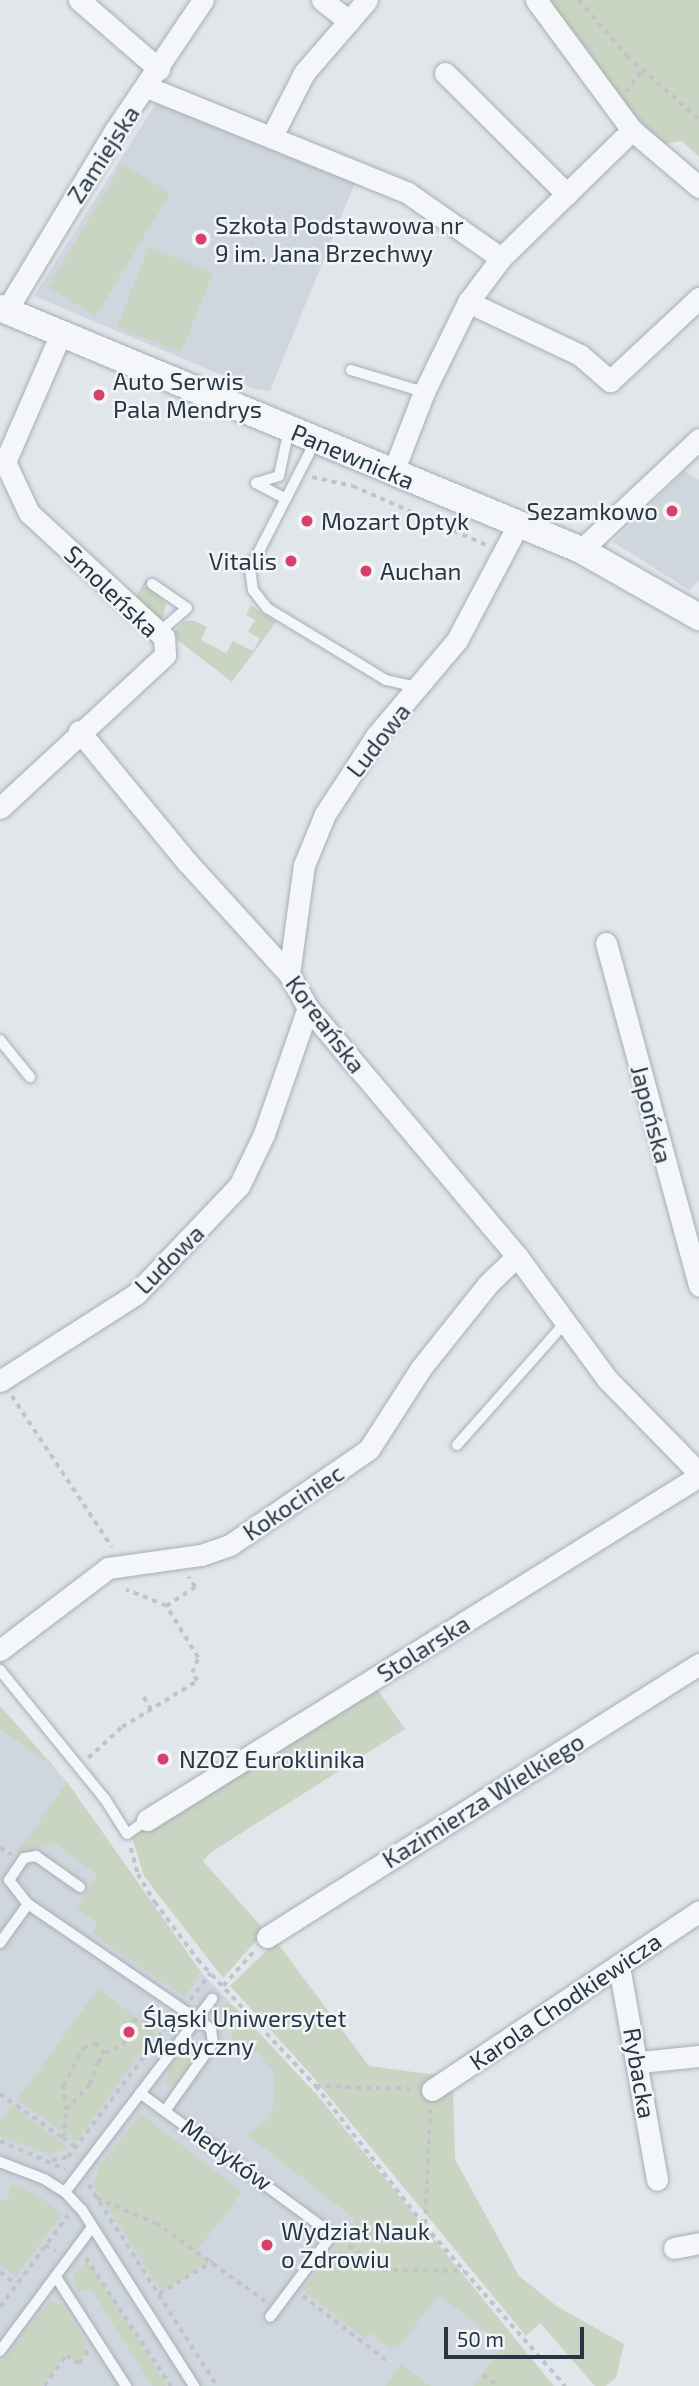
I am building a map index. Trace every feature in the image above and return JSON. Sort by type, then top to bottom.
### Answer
[{"type":"street","points":[[79,0],[153,78],[272,136],[408,193],[501,258]]},
{"type":"street","name":"Zamiejska","points":[[3,309],[203,0]]},
{"type":"street","points":[[322,0],[349,21]]},
{"type":"street","points":[[272,136],[304,73],[367,0]]},
{"type":"street","points":[[536,0],[632,130],[699,187]]},
{"type":"street","points":[[445,74],[567,194]]},
{"type":"street","points":[[393,472],[424,392],[468,302],[501,258],[632,130]]},
{"type":"street","points":[[468,302],[580,355],[610,381],[699,298]]},
{"type":"street","name":"Panewnicka","points":[[3,309],[581,551],[699,617]]},
{"type":"street","name":"Smoleńska","points":[[0,808],[79,731],[165,655],[164,637],[29,513],[13,485],[5,462],[61,333]]},
{"type":"street","points":[[581,551],[699,439]]},
{"type":"street","name":"Ludowa","points":[[289,974],[304,865],[325,814],[376,736],[420,688],[457,640],[518,526]]},
{"type":"street","name":"Koreańska","points":[[79,731],[188,863],[289,974],[308,1008],[517,1256],[607,1379],[699,1475]]},
{"type":"street","name":"Japońska","points":[[606,943],[699,1286]]},
{"type":"street","name":"Ludowa","points":[[0,1380],[136,1294],[239,1185],[264,1134],[308,1008]]},
{"type":"street","name":"Kokociniec","points":[[0,1650],[108,1569],[184,1558],[230,1545],[369,1449],[421,1368],[488,1284],[517,1256]]},
{"type":"street","name":"Stolarska","points":[[147,1820],[699,1475]]},
{"type":"street","name":"Kazimierza Wielkiego","points":[[267,1937],[699,1664]]},
{"type":"street","name":"Karola Chodkiewicza","points":[[432,2090],[699,1911]]},
{"type":"street","name":"Rybacka","points":[[620,1966],[640,2062],[657,2180]]},
{"type":"street","points":[[640,2062],[699,2056]]},
{"type":"street","points":[[674,2248],[699,2243]]},
{"type":"lane","points":[[351,370],[424,392]]},
{"type":"lane","points":[[286,499],[256,483],[279,476],[289,429]]},
{"type":"lane","points":[[316,440],[250,569],[253,590],[267,608],[386,680],[420,688]]},
{"type":"lane","points":[[152,584],[187,608],[159,632]]},
{"type":"lane","points":[[0,1040],[30,1077]]},
{"type":"lane","points":[[457,1445],[565,1323]]},
{"type":"lane","points":[[0,1670],[78,1766],[127,1834],[147,1820]]},
{"type":"lane","points":[[80,1887],[36,1856],[24,1858],[9,1880],[28,1904],[212,2029],[213,2043],[165,2110]]},
{"type":"lane","points":[[0,1943],[28,1904]]},
{"type":"lane","points":[[65,2192],[212,1998]]},
{"type":"lane","name":"Medyków","points":[[140,2093],[328,2231]]},
{"type":"lane","points":[[0,2162],[65,2192],[92,2227],[194,2386]]},
{"type":"lane","points":[[0,2351],[92,2227]]},
{"type":"lane","points":[[271,2317],[328,2240],[328,2231]]},
{"type":"lane","points":[[56,2277],[126,2386]]},
{"type":"path","points":[[579,0],[627,56],[699,119]]},
{"type":"path","points":[[488,547],[489,554]]},
{"type":"path","points":[[0,1380],[122,1567]]},
{"type":"path","points":[[166,1606],[195,1587],[184,1558]]},
{"type":"path","points":[[78,1766],[151,1709],[197,1681],[192,1673],[198,1658],[166,1606],[126,1590]]},
{"type":"path","points":[[144,1697],[151,1709]]},
{"type":"path","points":[[127,1834],[138,1874],[155,1902],[210,1973],[316,2086],[425,2226],[565,2386]]},
{"type":"path","points":[[212,1998],[267,1937]]},
{"type":"path","points":[[52,2160],[68,2157],[210,1973]]},
{"type":"path","points":[[66,2110],[89,2085],[105,2053],[123,2045],[133,2019],[165,2029]]},
{"type":"path","points":[[63,2138],[66,2110],[63,2085],[83,2048],[95,2043],[105,2053]]},
{"type":"path","points":[[316,2086],[432,2090],[425,2226]]},
{"type":"path","points":[[0,2094],[75,2147]]},
{"type":"path","points":[[97,2198],[156,2223],[212,2261],[263,2302],[276,2299]]},
{"type":"path","points":[[0,2307],[68,2215],[72,2225]]},
{"type":"path","points":[[328,2231],[383,2270],[465,2271]]},
{"type":"path","points":[[46,2245],[54,2252],[60,2247]]},
{"type":"path","points":[[78,2264],[88,2257],[94,2263],[171,2386]]},
{"type":"path","points":[[159,2294],[212,2261]]},
{"type":"path","points":[[0,2272],[16,2284]]},
{"type":"path","points":[[301,2294],[387,2361]]},
{"type":"path","points":[[44,2386],[66,2356],[76,2363],[83,2361],[87,2344]]},
{"type":"path","points":[[483,2375],[498,2386]]},
{"type":"shaded area","name":"Szkoła Podstawowa nr 9 im. Jana Brzechwy","points":[[156,103],[355,183],[270,391],[255,389],[34,296]]},
{"type":"shaded area","name":"Sezamkowo","points":[[685,471],[699,480],[699,581],[689,590],[613,542]]},
{"type":"shaded area","name":"Śląski Uniwersytet Medyczny","points":[[0,1706],[67,1782],[201,1972],[317,2095],[554,2386],[0,2386]]},
{"type":"green space","points":[[545,0],[699,0],[699,157],[682,141],[664,144],[627,109]]},
{"type":"green space","points":[[122,164],[170,193],[96,316],[48,287]]},
{"type":"green space","points":[[149,247],[213,273],[181,353],[117,327]]},
{"type":"green space","points":[[146,579],[166,604],[163,618],[158,619],[134,600]]},
{"type":"green space","points":[[251,605],[276,622],[232,682],[171,635],[184,621],[195,621],[207,627],[201,640],[226,653],[233,641],[253,651],[260,638],[248,632],[255,620],[246,615]]},
{"type":"green space","points":[[375,1686],[405,1729],[210,1853],[203,1861],[265,1931],[223,1978],[144,1876],[132,1837],[260,1762]]},
{"type":"green space","points":[[0,1706],[56,1769],[0,1729]]},
{"type":"green space","points":[[67,1782],[201,1972],[185,1997],[92,1933],[98,1924],[76,1907],[98,1875],[54,1843],[16,1854]]},
{"type":"green space","points":[[276,1941],[369,2066],[436,2075],[453,2090],[455,2159],[519,2276],[558,2307],[624,2344],[616,2378],[606,2386],[595,2386],[540,2323],[526,2336],[309,2072],[230,1986]]},
{"type":"green space","points":[[98,1989],[156,2031],[76,2142],[17,2100]]},
{"type":"green space","points":[[225,2003],[234,2006],[317,2095],[553,2386],[473,2386],[504,2344],[438,2295],[402,2343],[389,2349],[372,2333],[366,2340],[303,2290],[356,2220],[246,2134],[265,2123],[273,2108],[275,2074],[259,2054],[245,2047],[223,2048],[234,2033],[216,2013]]},
{"type":"green space","points":[[195,2040],[203,2045],[176,2084],[166,2084],[169,2067]]},
{"type":"green space","points":[[12,2106],[69,2148],[50,2154],[0,2136],[0,2123]]},
{"type":"green space","points":[[141,2114],[242,2192],[196,2252],[209,2262],[162,2292],[93,2185],[100,2165]]},
{"type":"green space","points":[[12,2184],[40,2197],[62,2214],[16,2277],[0,2265],[0,2199],[7,2201]]},
{"type":"green space","points":[[88,2260],[167,2386],[152,2386],[91,2289],[77,2292],[73,2275]]},
{"type":"green space","points":[[50,2301],[62,2305],[75,2324],[87,2346],[85,2356],[76,2361],[66,2354],[42,2386],[0,2386],[0,2364]]},
{"type":"green space","points":[[401,2364],[431,2386],[386,2386]]},
{"type":"place","name":"Szkoła Podstawowa nr 9 im. Jana Brzechwy","points":[[201,239]]},
{"type":"place","name":"Auto Serwis Pala Mendrys","points":[[99,395]]},
{"type":"place","name":"Sezamkowo","points":[[672,511]]},
{"type":"place","name":"Mozart Optyk","points":[[307,521]]},
{"type":"place","name":"Vitalis","points":[[291,561]]},
{"type":"place","name":"Auchan","points":[[366,571]]},
{"type":"place","name":"NZOZ Euroklinika","points":[[163,1759]]},
{"type":"place","name":"Śląski Uniwersytet Medyczny","points":[[129,2032]]},
{"type":"place","name":"Wydział Nauk o Zdrowiu","points":[[267,2245]]}]
